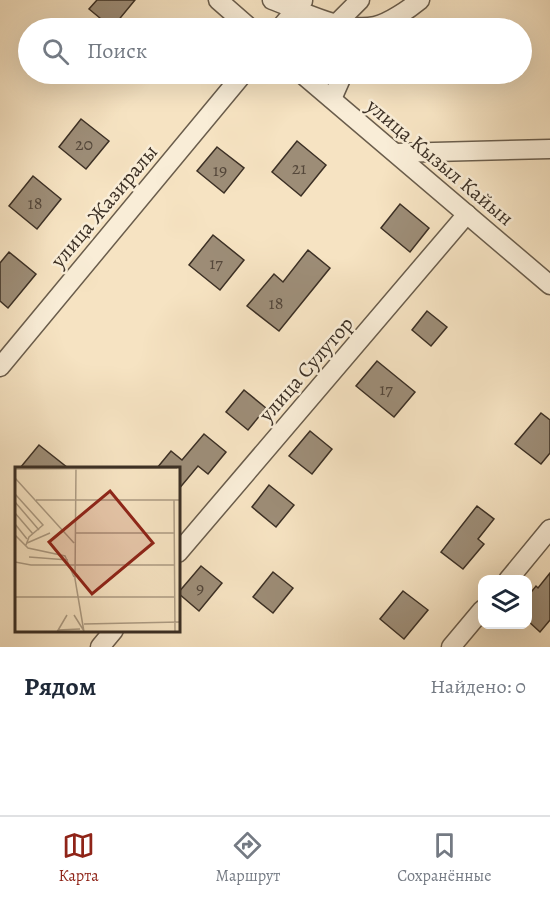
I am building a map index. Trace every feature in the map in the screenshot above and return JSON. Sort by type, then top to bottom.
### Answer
[{"type":"street","points":[[218,0],[239,18]]},
{"type":"street","points":[[272,0],[300,4],[325,18]]},
{"type":"street","points":[[342,18],[360,0]]},
{"type":"street","points":[[392,18],[420,0]]},
{"type":"street","points":[[288,18],[300,4]]},
{"type":"street","name":"улица Жазиралы","points":[[0,367],[235,84]]},
{"type":"street","name":"улица Кызыл Кайын","points":[[314,84],[550,285]]},
{"type":"street","points":[[332,99],[339,84]]},
{"type":"street","points":[[396,153],[550,149]]},
{"type":"street","name":"улица Сулутор","points":[[180,551],[467,214]]},
{"type":"street","points":[[511,575],[550,529]]},
{"type":"street","points":[[451,647],[478,616]]},
{"type":"street","points":[[100,647],[112,632]]},
{"type":"building","points":[[97,0],[135,0],[120,18],[100,18],[89,9]]},
{"type":"building","points":[[81,119],[109,141],[86,169],[59,147]]},
{"type":"building","points":[[297,141],[326,165],[301,196],[272,172]]},
{"type":"building","points":[[217,147],[244,168],[224,193],[197,171]]},
{"type":"building","points":[[33,176],[61,199],[37,229],[9,206]]},
{"type":"building","points":[[400,204],[429,228],[410,252],[381,228]]},
{"type":"building","points":[[213,235],[244,260],[220,290],[189,265]]},
{"type":"building","points":[[308,250],[330,268],[279,331],[247,306],[274,274],[283,282]]},
{"type":"building","points":[[9,252],[36,274],[8,308],[0,301],[0,263]]},
{"type":"building","points":[[427,311],[447,327],[431,346],[412,330]]},
{"type":"building","points":[[377,361],[415,392],[394,417],[356,386]]},
{"type":"building","points":[[244,390],[266,408],[248,430],[226,412]]},
{"type":"building","points":[[541,413],[550,420],[550,453],[541,464],[515,444]]},
{"type":"building","points":[[310,431],[332,449],[312,474],[289,456]]},
{"type":"building","points":[[204,434],[226,452],[208,474],[198,466],[180,488],[180,467],[158,467],[171,451],[182,460]]},
{"type":"building","points":[[39,445],[67,467],[21,467]]},
{"type":"building","points":[[269,485],[294,505],[276,527],[252,507]]},
{"type":"building","points":[[477,506],[494,519],[478,539],[484,544],[463,569],[441,552]]},
{"type":"building","points":[[201,566],[222,583],[199,611],[180,595],[180,591]]},
{"type":"building","points":[[273,572],[293,588],[273,613],[253,597]]},
{"type":"building","points":[[550,573],[550,620],[540,632],[532,625],[532,591],[536,586],[538,588]]},
{"type":"building","points":[[403,591],[428,610],[404,639],[380,619]]}]
